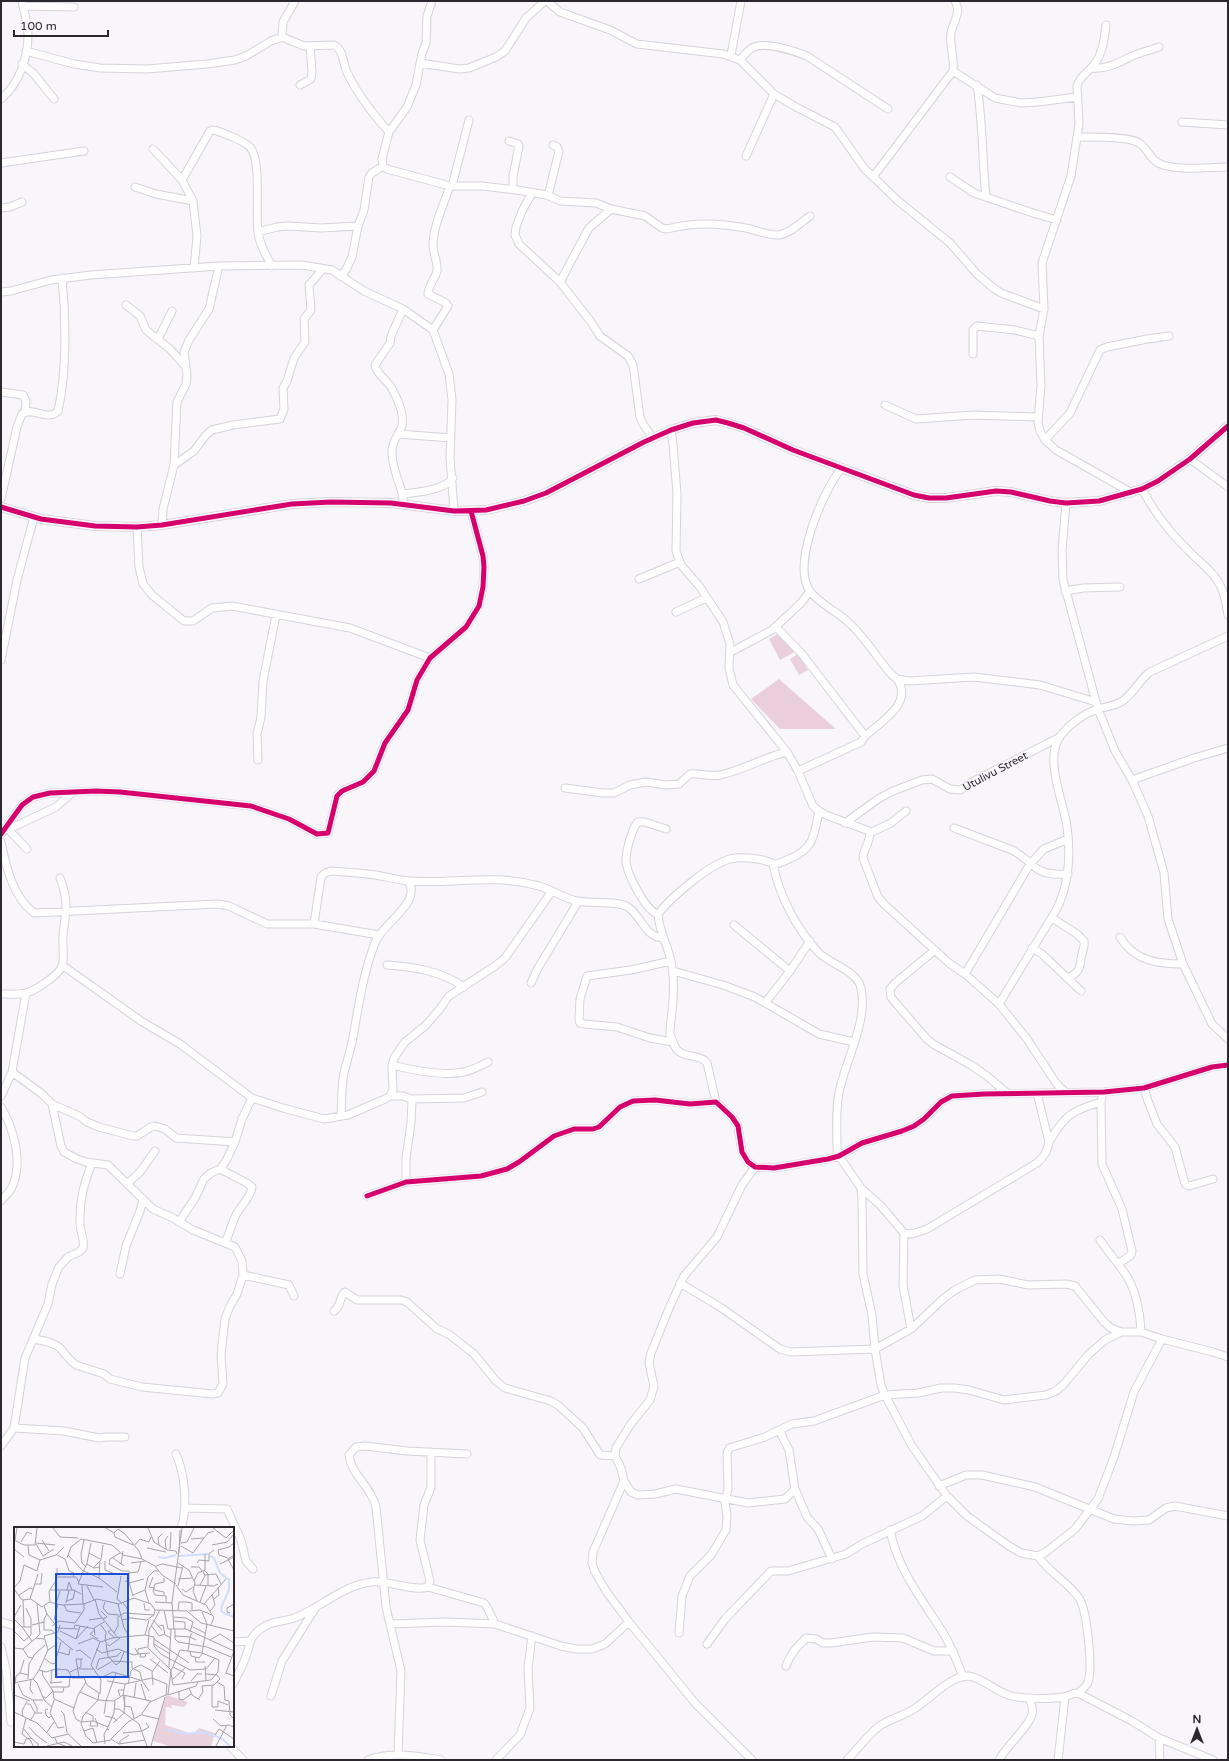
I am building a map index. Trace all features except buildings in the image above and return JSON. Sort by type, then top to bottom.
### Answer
[{"type":"street","points":[[282,37],[283,22],[295,1]]},
{"type":"street","points":[[382,166],[382,159],[389,132],[407,107],[416,85],[426,42],[427,16],[432,1]]},
{"type":"street","points":[[420,63],[459,69],[469,68],[496,57],[505,51],[526,18],[546,1],[560,12],[610,30],[637,44],[731,56],[740,60],[774,94],[835,127],[857,160],[873,177],[950,243],[977,274],[992,287],[1044,309]]},
{"type":"street","points":[[731,56],[741,1]]},
{"type":"street","points":[[873,177],[953,70],[954,57],[950,38],[958,11],[955,1]]},
{"type":"street","points":[[1,99],[15,85],[26,51],[28,35],[23,3],[74,7]]},
{"type":"street","points":[[1106,25],[1103,46],[1097,60],[1079,80],[1077,97],[1079,124],[1078,137],[1071,176],[1042,263],[1044,309],[1040,336],[1041,385],[1038,417],[1040,431],[1045,440],[1056,450],[1132,493]]},
{"type":"street","points":[[26,51],[87,66],[147,70],[235,60],[246,56],[271,41],[282,37],[310,46],[325,45],[338,47],[346,70],[353,83],[389,132]]},
{"type":"street","points":[[300,85],[311,79],[312,72],[310,46]]},
{"type":"street","points":[[740,60],[755,47],[766,46],[797,52],[807,56],[888,108]]},
{"type":"street","points":[[1091,68],[1111,66],[1130,57],[1159,47]]},
{"type":"street","points":[[22,64],[34,74],[54,99]]},
{"type":"street","points":[[953,70],[995,98],[1022,103],[1052,102],[1077,97]]},
{"type":"street","points":[[977,85],[982,122],[982,155],[986,197]]},
{"type":"street","points":[[746,156],[774,94]]},
{"type":"street","points":[[433,330],[448,306],[446,303],[428,294],[428,290],[434,279],[437,266],[433,248],[434,236],[451,186],[469,120]]},
{"type":"street","points":[[1182,122],[1228,125]]},
{"type":"street","points":[[182,180],[211,130],[216,130],[246,144],[252,151],[254,157],[259,200],[258,232],[261,244],[272,266]]},
{"type":"street","points":[[1078,137],[1137,141],[1141,144],[1153,161],[1173,168],[1228,167]]},
{"type":"street","points":[[509,140],[518,144],[519,146],[512,176],[513,190]]},
{"type":"street","points":[[548,196],[559,151],[554,145]]},
{"type":"street","points":[[153,148],[171,170],[182,180],[193,201],[197,236],[194,268]]},
{"type":"street","points":[[1,163],[84,151]]},
{"type":"street","points":[[382,166],[392,171],[451,186],[482,186],[548,196],[560,201],[596,203],[611,210],[645,216],[667,229],[700,223],[710,223],[777,235],[791,231],[810,216]]},
{"type":"street","points":[[340,276],[350,264],[358,226],[364,210],[369,177],[382,166]]},
{"type":"street","points":[[950,177],[974,193],[1057,220]]},
{"type":"street","points":[[135,187],[156,194],[193,201]]},
{"type":"street","points":[[532,193],[522,211],[516,227],[516,235],[524,249],[560,282],[592,322],[600,336],[628,356],[633,365],[640,417],[653,438]]},
{"type":"street","points":[[1,208],[10,207],[22,202]]},
{"type":"street","points":[[560,282],[589,228],[611,210]]},
{"type":"street","points":[[258,232],[288,226],[321,228],[358,226]]},
{"type":"street","points":[[1,292],[11,292],[62,278],[219,266],[302,265],[332,270],[364,291],[403,309],[433,330],[449,374],[452,400],[450,457],[453,478],[454,511]]},
{"type":"street","points":[[162,525],[163,509],[174,465],[177,402],[186,384],[187,375],[184,352],[209,309],[219,266]]},
{"type":"street","points":[[174,465],[194,451],[206,435],[212,430],[219,427],[280,419],[282,417],[284,409],[283,388],[287,381],[294,358],[305,342],[304,319],[311,310],[309,285],[323,269]]},
{"type":"street","points":[[25,412],[50,415],[55,414],[58,411],[64,349],[65,306],[62,278]]},
{"type":"street","points":[[126,305],[140,316],[144,328],[178,357],[185,366]]},
{"type":"street","points":[[403,309],[391,336],[390,343],[375,365],[378,373],[391,388],[400,408],[403,425],[393,443],[392,456],[394,472],[403,494],[404,505]]},
{"type":"street","points":[[158,339],[172,311]]},
{"type":"street","points":[[973,354],[973,330],[977,326],[1015,330],[1040,336]]},
{"type":"street","points":[[1045,440],[1070,413],[1100,350],[1107,347],[1169,336]]},
{"type":"street","points":[[1,392],[23,395],[26,401],[25,412],[20,417],[1,499]]},
{"type":"street","points":[[885,405],[916,418],[973,415],[1038,417]]},
{"type":"street","points":[[1,507],[34,517],[95,526],[137,527],[162,525],[292,504],[361,502],[454,511],[471,511],[505,506],[546,493],[671,430],[704,421],[716,420],[728,423],[840,469],[907,493],[929,498],[946,498],[996,491],[1011,492],[1066,503],[1099,501],[1132,493],[1158,481],[1190,458],[1228,426]]},
{"type":"street","points":[[671,430],[677,494],[676,547],[680,562],[722,622],[731,652],[729,668],[733,685],[787,752],[798,771],[810,800],[819,811],[868,830],[870,833]]},
{"type":"street","points":[[398,434],[451,438]]},
{"type":"street","points":[[1190,458],[1228,487]]},
{"type":"street","points":[[798,771],[861,742],[865,736],[893,713],[901,699],[902,686],[897,679],[882,664],[853,627],[810,591],[806,582],[804,567],[807,543],[825,493],[840,469]]},
{"type":"street","points":[[403,494],[448,484],[453,478]]},
{"type":"street","points":[[1142,489],[1154,511],[1165,525],[1217,579],[1224,594],[1228,616]]},
{"type":"street","points":[[1066,503],[1062,550],[1063,580],[1098,709],[1115,751],[1143,801],[1164,873],[1168,918],[1183,964],[1212,1024],[1228,1039]]},
{"type":"street","points":[[1,834],[7,828],[22,805],[33,797],[50,792],[120,792],[252,806],[289,819],[318,834],[325,834],[329,830],[337,796],[370,778],[385,743],[408,710],[417,680],[430,658],[466,627],[479,606],[482,597],[484,575],[483,556],[471,511]]},
{"type":"street","points":[[1,660],[17,580],[34,517]]},
{"type":"street","points":[[137,527],[139,567],[143,584],[152,596],[184,621],[193,621],[212,608],[228,606],[350,628],[430,658]]},
{"type":"street","points":[[639,579],[680,562]]},
{"type":"street","points":[[1065,591],[1088,588],[1120,587]]},
{"type":"street","points":[[731,652],[776,627],[801,603],[810,591]]},
{"type":"street","points":[[676,612],[706,598]]},
{"type":"street","points":[[258,760],[257,734],[261,717],[263,681],[276,615]]},
{"type":"street","points":[[776,627],[802,654],[865,736]]},
{"type":"street","points":[[998,1004],[1063,898],[1068,874],[1068,839],[1067,826],[1054,768],[1054,754],[1060,736],[1072,724],[1098,709],[1120,703],[1127,697],[1142,678],[1150,672],[1228,636]]},
{"type":"street","points":[[897,679],[916,681],[964,677],[990,679],[1040,685],[1096,702]]},
{"type":"street","name":"Utulivu Street","points":[[845,822],[878,799],[893,791],[922,780],[932,779],[950,789],[960,790],[974,781],[1060,736]]},
{"type":"street","points":[[1132,780],[1194,758],[1228,748]]},
{"type":"street","points":[[565,788],[614,793],[630,785],[646,782],[675,785],[682,782],[690,774],[720,775],[741,770],[770,756],[787,752]]},
{"type":"street","points":[[7,828],[56,807],[73,792]]},
{"type":"street","points":[[819,811],[809,846],[798,856],[779,864],[773,864],[758,859],[742,858],[730,859],[715,865],[669,901],[658,914],[659,928],[673,971],[674,990],[670,1035],[675,1049],[680,1053],[701,1058],[707,1063],[716,1102],[735,1121],[739,1130],[742,1152],[748,1162],[755,1168],[787,1166],[838,1156],[862,1143],[914,1126],[947,1097],[965,1094],[1104,1092],[1144,1088],[1206,1068],[1228,1065]]},
{"type":"street","points":[[906,811],[891,823],[870,833],[863,853],[866,870],[878,897],[934,950],[965,974],[998,1004],[1015,1023],[1056,1083],[1065,1092]]},
{"type":"street","points":[[658,914],[650,909],[641,897],[628,870],[626,858],[633,830],[638,822],[644,822],[666,829]]},
{"type":"street","points":[[7,828],[27,850]]},
{"type":"street","points":[[954,828],[1012,850],[1021,855],[1030,864],[1047,874],[1068,874]]},
{"type":"street","points":[[965,974],[1030,864],[1044,849],[1068,839]]},
{"type":"street","points":[[1,842],[9,873],[16,891],[26,907],[34,913],[217,904],[230,906],[267,924],[314,924],[379,935]]},
{"type":"street","points":[[773,864],[783,898],[810,941],[821,955],[845,969],[860,985],[862,1007],[854,1042],[839,1090],[837,1141],[838,1156],[861,1188],[881,1206],[904,1233],[903,1285],[911,1329]]},
{"type":"street","points":[[314,924],[320,881],[325,873],[330,871],[368,874],[408,881],[504,880],[534,884],[562,897],[578,902],[628,907],[637,915],[651,934],[656,937],[663,938]]},
{"type":"street","points":[[1,994],[26,993],[34,990],[56,975],[60,970],[64,956],[63,937],[67,911],[66,893],[60,878]]},
{"type":"street","points":[[341,1116],[344,1074],[369,958],[379,935],[408,902],[412,892],[408,881]]},
{"type":"street","points":[[390,1096],[393,1090],[392,1065],[396,1054],[405,1042],[432,1018],[449,996],[505,958],[552,892]]},
{"type":"street","points":[[531,983],[538,968],[578,902]]},
{"type":"street","points":[[1052,918],[1077,934],[1084,941],[1085,948],[1080,969],[1076,974],[1068,978]]},
{"type":"street","points":[[734,925],[790,971]]},
{"type":"street","points":[[1120,937],[1125,945],[1141,957],[1159,963],[1183,964]]},
{"type":"street","points":[[765,1003],[790,971],[810,941]]},
{"type":"street","points":[[1032,948],[1042,954],[1081,991]]},
{"type":"street","points":[[934,950],[895,983],[890,989],[891,997],[898,1007],[934,1044],[971,1065],[987,1076],[1008,1094]]},
{"type":"street","points":[[671,961],[631,970],[587,976],[580,999],[579,1020],[580,1023],[584,1024],[617,1027],[650,1038],[673,1042]]},
{"type":"street","points":[[62,965],[141,1021],[180,1044],[252,1098],[283,1108],[324,1119],[341,1116],[377,1103],[390,1096],[403,1096],[411,1099],[464,1098],[482,1092]]},
{"type":"street","points":[[388,965],[431,972],[445,976],[464,987]]},
{"type":"street","points":[[673,971],[723,985],[765,1003],[819,1034],[854,1042]]},
{"type":"street","points":[[1,1096],[12,1072],[26,993]]},
{"type":"street","points":[[392,1065],[410,1069],[457,1073],[465,1072],[488,1062]]},
{"type":"street","points":[[12,1072],[42,1094],[52,1104],[79,1116],[86,1122],[98,1127],[138,1136],[155,1126],[165,1129],[176,1138],[235,1142]]},
{"type":"street","points":[[1144,1088],[1157,1124],[1175,1147],[1179,1157],[1185,1184],[1189,1186],[1213,1179]]},
{"type":"street","points":[[1104,1092],[1101,1102],[1102,1164],[1122,1209],[1132,1251],[1131,1255],[1118,1264]]},
{"type":"street","points":[[1037,1093],[1048,1142]]},
{"type":"street","points":[[179,1222],[195,1198],[204,1179],[211,1173],[220,1169],[226,1161],[235,1142],[242,1119],[252,1098]]},
{"type":"street","points":[[406,1182],[406,1158],[411,1123],[411,1099]]},
{"type":"street","points":[[367,1196],[406,1182],[481,1176],[513,1167],[554,1136],[574,1129],[593,1129],[599,1127],[620,1107],[632,1101],[655,1100],[690,1104],[716,1102]]},
{"type":"street","points":[[904,1233],[918,1233],[927,1229],[1037,1163],[1045,1154],[1048,1142],[1059,1124],[1067,1116],[1080,1108],[1101,1102]]},
{"type":"street","points":[[34,1339],[54,1344],[60,1348],[69,1361],[124,1383],[165,1390],[213,1394],[218,1393],[223,1384],[221,1354],[225,1316],[237,1294],[243,1275],[242,1261],[235,1247],[193,1230],[173,1218],[153,1210],[108,1165],[101,1162],[92,1163],[64,1152],[59,1139],[52,1104]]},
{"type":"street","points":[[1,1107],[8,1119],[12,1133],[17,1169],[10,1190],[1,1201]]},
{"type":"street","points":[[127,1184],[140,1172],[155,1151]]},
{"type":"street","points":[[1,1446],[14,1428],[24,1364],[48,1304],[52,1284],[59,1267],[68,1257],[79,1252],[83,1248],[83,1236],[79,1218],[83,1189],[92,1163]]},
{"type":"street","points":[[755,1168],[742,1185],[717,1236],[680,1283],[651,1354],[649,1363],[654,1386],[650,1400],[630,1425],[619,1442],[615,1456],[621,1468],[624,1481],[631,1492],[638,1495],[655,1494],[676,1489],[748,1503],[778,1501],[785,1499],[792,1494],[795,1489]]},
{"type":"street","points":[[220,1169],[252,1187],[251,1194],[235,1215],[229,1236],[225,1242]]},
{"type":"street","points":[[861,1188],[863,1274],[872,1315],[875,1349],[881,1385],[885,1396],[912,1446],[939,1486],[948,1496],[967,1516],[1009,1546],[1021,1553],[1038,1556],[1050,1571],[1074,1592],[1083,1605],[1086,1618],[1090,1672],[1088,1683],[1078,1693]]},
{"type":"street","points":[[120,1274],[126,1246],[140,1212],[143,1200]]},
{"type":"street","points":[[1100,1240],[1133,1287],[1137,1301],[1141,1332]]},
{"type":"street","points":[[243,1275],[289,1285],[294,1296]]},
{"type":"street","points":[[680,1283],[720,1307],[780,1349],[790,1352],[875,1349],[911,1329],[931,1309],[955,1290],[975,1280],[994,1278],[1028,1285],[1066,1284],[1075,1286],[1104,1322],[1111,1328],[1121,1332],[1141,1332],[1213,1352],[1228,1358]]},
{"type":"street","points":[[334,1311],[338,1307],[342,1294],[345,1292],[357,1300],[396,1300],[407,1302],[436,1328],[450,1335],[474,1354],[496,1381],[504,1388],[551,1401],[577,1420],[600,1455],[615,1456]]},
{"type":"street","points":[[679,1633],[682,1596],[690,1576],[711,1555],[726,1530],[727,1516],[725,1502],[727,1454],[729,1448],[765,1437],[796,1423],[820,1420],[885,1396],[948,1388],[969,1390],[1004,1400],[1046,1395],[1056,1392],[1093,1350],[1105,1340],[1121,1332]]},
{"type":"street","points":[[1038,1556],[1068,1536],[1091,1508],[1102,1491],[1134,1392],[1162,1339]]},
{"type":"street","points":[[14,1428],[64,1431],[98,1438],[126,1437]]},
{"type":"street","points":[[782,1429],[781,1434],[789,1450],[795,1489],[807,1517],[818,1529],[832,1558]]},
{"type":"street","points":[[398,1755],[401,1671],[385,1600],[374,1500],[350,1464],[348,1455],[352,1450],[359,1446],[467,1454]]},
{"type":"street","points":[[428,1587],[430,1581],[420,1540],[424,1505],[431,1487],[431,1452]]},
{"type":"street","points":[[176,1454],[184,1481],[185,1518],[181,1527]]},
{"type":"street","points":[[939,1486],[966,1476],[982,1475],[1035,1487],[1114,1518],[1133,1521],[1149,1520],[1166,1508],[1175,1506],[1228,1516]]},
{"type":"street","points":[[624,1481],[594,1552],[592,1563],[606,1590],[629,1622],[695,1702],[752,1760]]},
{"type":"street","points":[[707,1644],[725,1618],[771,1572],[788,1571],[846,1554],[890,1530],[922,1516],[948,1496]]},
{"type":"street","points":[[185,1508],[228,1509],[241,1540],[246,1560],[253,1569]]},
{"type":"street","points":[[890,1530],[894,1550],[912,1585],[943,1632],[953,1651],[963,1677]]},
{"type":"street","points":[[234,1682],[247,1653],[250,1641],[260,1630],[269,1624],[293,1618],[352,1586],[371,1582],[384,1582],[421,1588],[428,1587],[484,1603],[488,1607],[495,1624]]},
{"type":"street","points":[[271,1696],[282,1661],[316,1606]]},
{"type":"street","points":[[1,1622],[14,1626]]},
{"type":"street","points":[[390,1624],[446,1622],[495,1624],[561,1646],[576,1649],[592,1649],[604,1644],[629,1622]]},
{"type":"street","points":[[496,1760],[520,1735],[530,1708],[528,1668],[532,1636]]},
{"type":"street","points":[[786,1666],[796,1647],[806,1638],[816,1639],[823,1643],[830,1644],[873,1637],[903,1638],[934,1651],[953,1651]]},
{"type":"street","points":[[234,1642],[250,1641]]},
{"type":"street","points":[[1,1647],[6,1669],[11,1722]]},
{"type":"street","points":[[847,1760],[882,1725],[915,1709],[947,1684],[963,1677],[974,1677],[1003,1694],[1013,1697],[1065,1697],[1072,1693],[1078,1693],[1132,1721],[1159,1738],[1212,1760]]},
{"type":"street","points":[[1058,1760],[1065,1697]]},
{"type":"street","points":[[999,1760],[1005,1749],[1029,1722],[1033,1709],[1029,1698]]},
{"type":"street","points":[[1159,1738],[1160,1760]]},
{"type":"street","points":[[231,1747],[241,1759]]},
{"type":"street","points":[[368,1760],[384,1756],[398,1755],[441,1760]]},
{"type":"shaded area","points":[[780,633],[798,650],[780,660],[769,639]]},
{"type":"shaded area","points":[[798,654],[808,670],[799,675],[790,659]]},
{"type":"shaded area","points":[[779,679],[836,729],[780,729],[751,699]]},
{"type":"cycle path","points":[[1,507],[41,519],[95,526],[137,527],[162,525],[292,504],[331,502],[391,503],[454,511],[486,510],[524,501],[546,493],[644,442],[671,430],[693,423],[716,420],[744,428],[793,450],[914,495],[929,498],[946,498],[996,491],[1011,492],[1066,503],[1099,501],[1142,489],[1158,481],[1190,459],[1228,426]]},
{"type":"cycle path","points":[[1,834],[22,805],[33,797],[50,793],[96,791],[120,792],[251,806],[289,819],[317,834],[328,833],[337,796],[342,791],[363,782],[374,771],[385,743],[408,710],[417,680],[430,658],[466,627],[479,606],[483,587],[484,567],[483,556],[471,511]]},
{"type":"cycle path","points":[[367,1196],[406,1182],[481,1176],[507,1169],[554,1136],[574,1129],[593,1129],[599,1127],[620,1107],[633,1101],[655,1100],[690,1104],[716,1102],[732,1117],[738,1126],[742,1152],[748,1162],[755,1167],[774,1168],[839,1156],[862,1143],[902,1131],[914,1126],[924,1119],[941,1102],[952,1096],[1104,1092],[1144,1088],[1212,1067],[1228,1065]]}]
